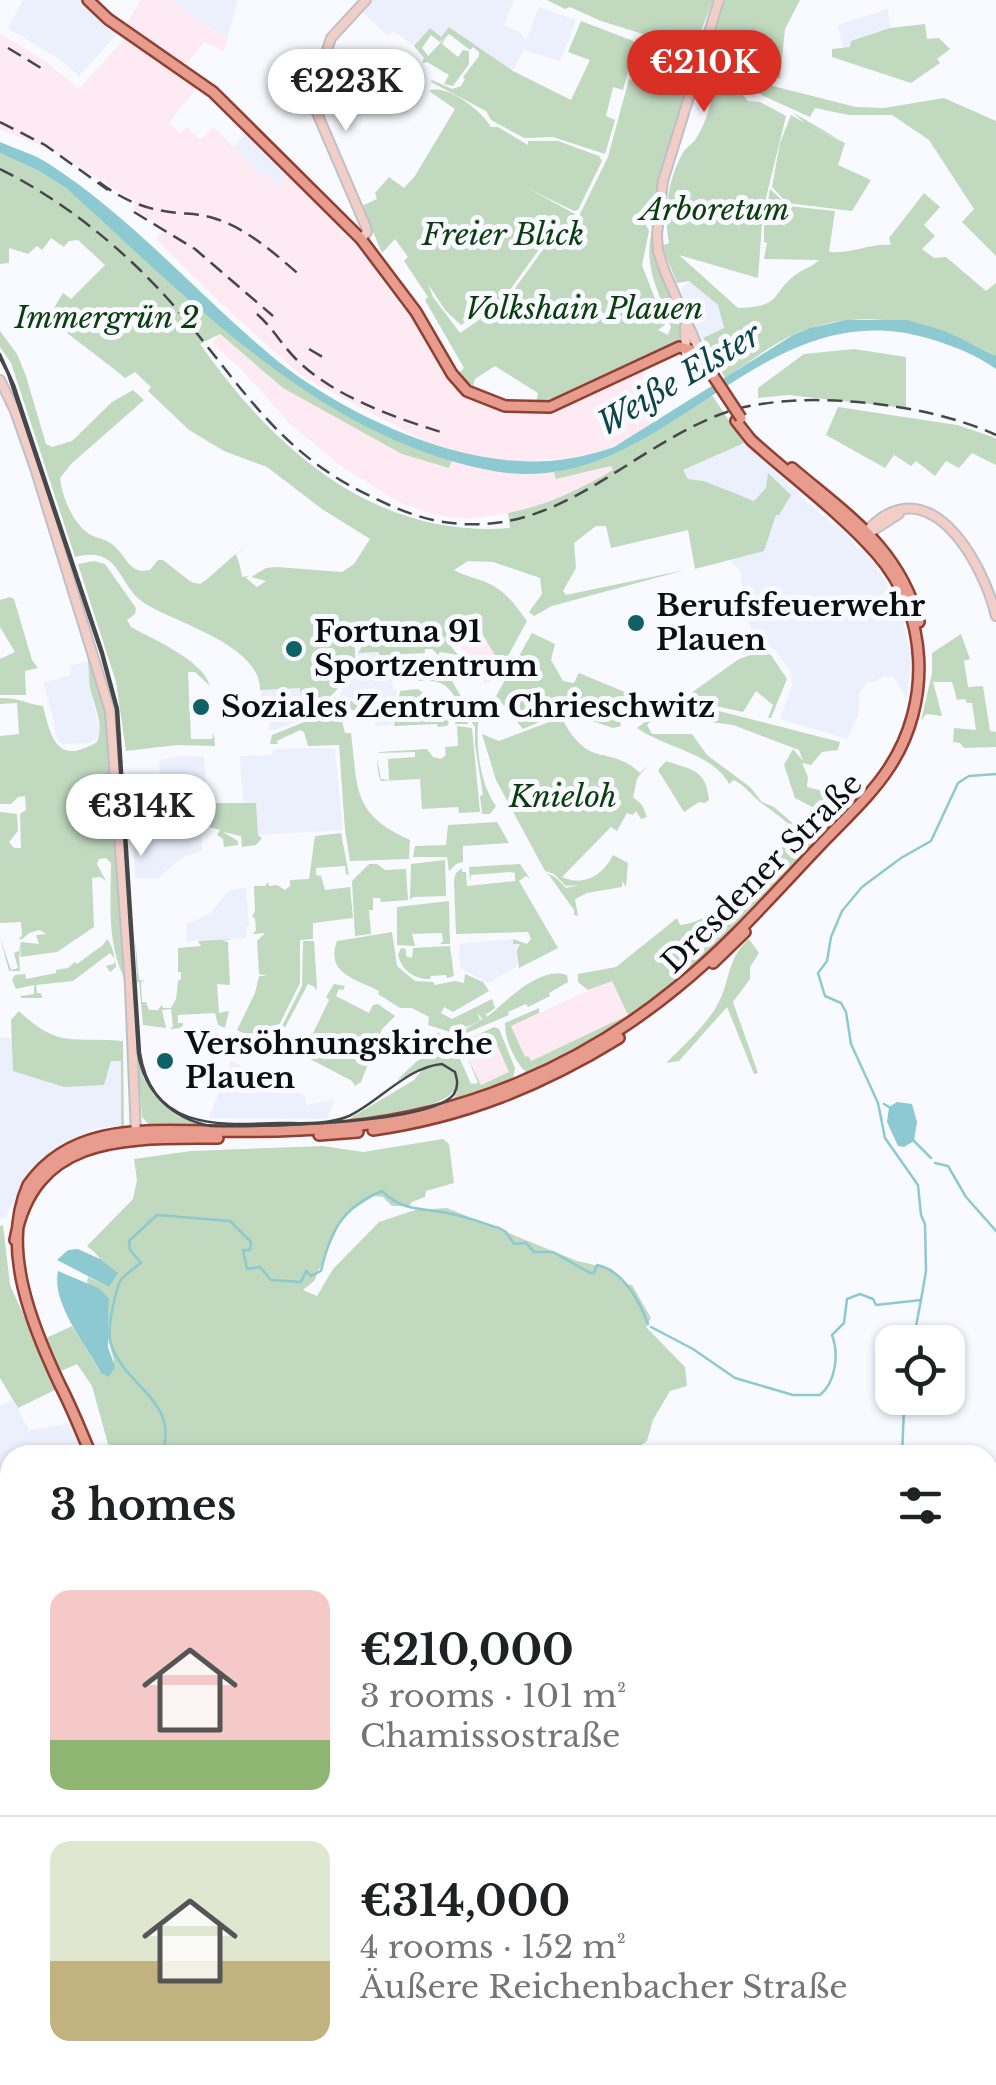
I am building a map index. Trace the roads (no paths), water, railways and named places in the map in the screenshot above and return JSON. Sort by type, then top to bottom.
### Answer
[{"type":"main road","points":[[88,0],[108,19],[214,92],[360,238],[416,312],[458,382],[486,401],[505,406],[550,407],[647,362],[686,351],[704,367],[751,440],[807,490],[865,533]]},
{"type":"main road","points":[[86,1445],[28,1317],[13,1262],[10,1230],[24,1193],[50,1162],[80,1143],[100,1136],[301,1130],[384,1122],[471,1101],[559,1065],[627,1025],[701,967],[891,771],[918,720],[924,692],[922,632],[903,578],[865,533],[738,420]]},
{"type":"main road","points":[[13,1262],[21,1215],[48,1174],[84,1150],[138,1134]]},
{"type":"street","points":[[360,238],[367,232],[366,227],[311,96],[330,38],[366,0]]},
{"type":"street","points":[[704,367],[658,251],[660,203],[720,0]]},
{"type":"street","points":[[679,304],[686,351]]},
{"type":"street","points":[[0,380],[40,484],[110,710],[138,1134]]},
{"type":"street","points":[[865,533],[888,512],[906,508],[925,510],[941,520],[974,559],[996,616]]},
{"type":"water","points":[[0,142],[43,160],[110,209],[299,377],[383,424],[470,454],[532,462],[573,458],[614,447],[793,335],[846,320],[907,320],[945,331],[996,356],[996,369],[963,350],[927,338],[865,331],[809,343],[757,367],[657,431],[605,458],[549,473],[488,470],[426,453],[368,427],[312,395],[209,317],[66,188],[0,153]]},
{"type":"water","points":[[897,1102],[912,1104],[917,1122],[914,1141],[904,1147],[898,1146],[887,1122],[889,1107]]},
{"type":"water","points":[[78,1249],[118,1273],[109,1287],[57,1260],[68,1250]]},
{"type":"water","points":[[58,1271],[98,1288],[109,1298],[108,1347],[115,1367],[109,1377],[101,1373],[65,1311],[57,1284]]},
{"type":"waterway","points":[[651,1327],[735,1378],[793,1395],[820,1395],[833,1375],[832,1335],[844,1323],[847,1299],[860,1294],[873,1299],[876,1305],[921,1300],[926,1271],[925,1224],[918,1185],[885,1138],[878,1103],[851,1044],[846,1012],[841,1003],[825,996],[818,973],[827,961],[831,937],[842,911],[862,887],[931,841],[958,783],[969,776],[996,774]]},
{"type":"waterway","points":[[884,1104],[889,1107]]},
{"type":"waterway","points":[[914,1141],[931,1158]]},
{"type":"waterway","points":[[935,1163],[948,1166],[966,1197],[996,1231]]},
{"type":"waterway","points":[[164,1445],[164,1420],[118,1359],[109,1335],[119,1284],[141,1263],[130,1250],[129,1241],[157,1215],[230,1221],[251,1242],[250,1250],[243,1250],[247,1269],[260,1267],[271,1280],[301,1282],[306,1271],[311,1276],[321,1271],[329,1244],[347,1213],[382,1191],[403,1205],[499,1228],[514,1244],[526,1243],[534,1252],[553,1252],[590,1273],[594,1273],[597,1265],[606,1268],[629,1288],[648,1324]]},
{"type":"waterway","points":[[916,1325],[921,1300]]},
{"type":"waterway","points":[[902,1445],[904,1415]]},
{"type":"tram line","points":[[0,354],[14,385],[103,653],[118,709],[140,1053],[147,1078],[158,1097],[173,1110],[212,1122],[315,1123],[349,1116],[417,1071],[442,1064],[455,1072],[457,1085],[454,1094],[439,1104],[412,1112],[339,1122],[263,1126],[211,1126],[184,1117],[173,1110],[162,1102],[154,1092],[147,1080],[138,1053],[116,709],[101,653],[0,358]]},
{"type":"railway","points":[[8,48],[41,68]]},
{"type":"railway","points":[[0,122],[45,145],[108,190]]},
{"type":"railway","points":[[0,169],[68,210],[130,260],[167,298],[257,408],[306,456],[370,496],[425,518],[475,524],[513,520],[549,509],[716,416],[780,402],[818,400],[896,407],[967,423],[996,435]]},
{"type":"railway","points":[[99,182],[146,207],[206,216],[236,227],[302,277]]},
{"type":"railway","points":[[134,212],[195,249],[273,316]]},
{"type":"railway","points":[[257,314],[299,362],[330,386],[441,432]]},
{"type":"railway","points":[[309,349],[326,359]]},
{"type":"place","name":"Berufsfeuerwehr Plauen","points":[[636,623]]},
{"type":"place","name":"Fortuna 91 Sportzentrum","points":[[294,649]]},
{"type":"place","name":"Soziales Zentrum Chrieschwitz","points":[[201,707]]},
{"type":"place","name":"Versöhnungskirche Plauen","points":[[165,1061]]},
{"type":"park label","name":"Arboretum","points":[[715,210]]},
{"type":"park label","name":"Freier Blick","points":[[503,235]]},
{"type":"park label","name":"Volkshain Plauen","points":[[584,309]]},
{"type":"park label","name":"Immergrün 2","points":[[107,318]]},
{"type":"park label","name":"Knieloh","points":[[563,797]]},
{"type":"water label","name":"Weiße Elster","points":[[679,379]]}]
